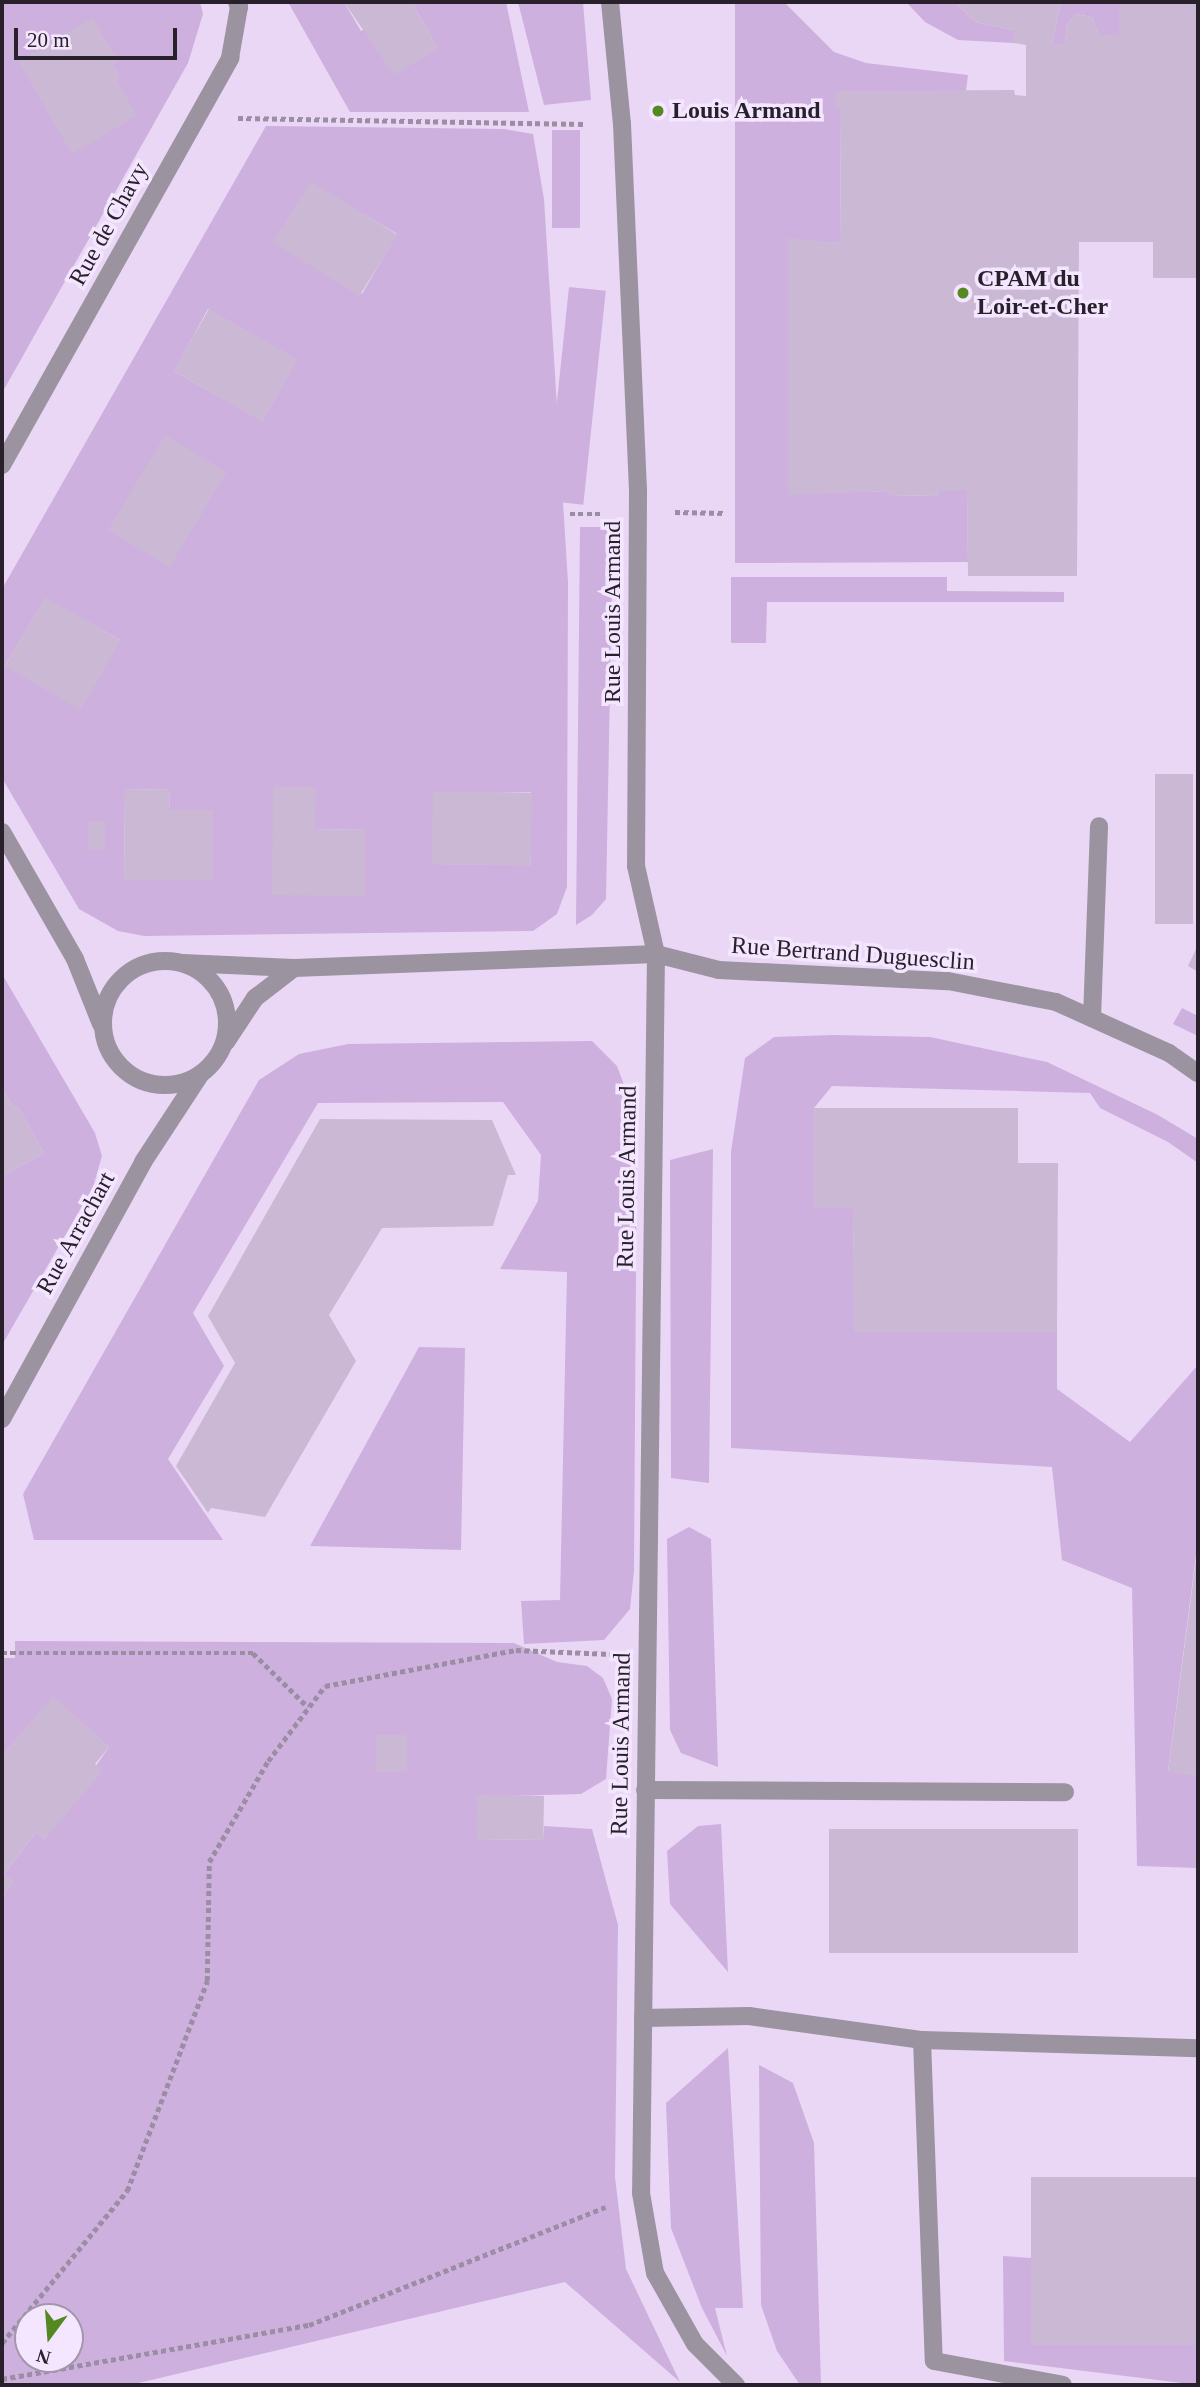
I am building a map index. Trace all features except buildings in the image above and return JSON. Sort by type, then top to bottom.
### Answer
[{"type":"street","name":"Rue de Chavy","points":[[2,464],[230,58],[239,7],[236,2]]},
{"type":"street","name":"Rue Louis Armand","points":[[610,2],[622,124],[638,491],[636,866],[656,954],[641,2193],[655,2273],[695,2344],[736,2385]]},
{"type":"street","points":[[1092,1018],[1099,826]]},
{"type":"street","points":[[2,833],[75,959],[112,1057],[140,1080],[180,1083],[200,1075]]},
{"type":"street","points":[[102,1027],[104,1007],[126,974],[163,960],[293,968],[656,954]]},
{"type":"street","name":"Rue Bertrand Duguesclin","points":[[656,954],[719,970],[948,981],[1056,1002],[1169,1052],[1198,1073]]},
{"type":"street","points":[[183,963],[216,988],[225,1007],[227,1028],[222,1049]]},
{"type":"street","name":"Rue Arrachart","points":[[2,1419],[144,1162],[200,1075],[222,1049],[255,998],[293,968]]},
{"type":"street","points":[[645,1790],[1065,1792]]},
{"type":"street","points":[[643,2018],[749,2016],[922,2040],[1198,2048]]},
{"type":"street","points":[[922,2040],[934,2361],[1063,2385]]},
{"type":"path","points":[[196,117],[622,124]]},
{"type":"path","points":[[671,512],[726,513]]},
{"type":"path","points":[[570,514],[608,514]]},
{"type":"path","points":[[2,2343],[127,2191],[207,1980],[209,1862],[268,1761],[325,1686],[516,1650],[647,1655]]},
{"type":"path","points":[[2,1653],[253,1653],[308,1707]]},
{"type":"path","points":[[2,2379],[309,2325],[641,2193]]},
{"type":"shaded area","points":[[2,2],[200,2],[203,14],[188,63],[2,393]]},
{"type":"shaded area","points":[[288,2],[344,2],[361,31],[366,28],[438,49],[412,2],[506,2],[529,112],[350,112]]},
{"type":"shaded area","points":[[518,2],[583,2],[591,100],[544,105]]},
{"type":"shaded area","points":[[735,2],[784,2],[834,52],[866,63],[968,75],[966,91],[841,108],[840,243],[788,239],[788,494],[889,491],[890,495],[937,496],[939,491],[967,491],[968,562],[735,563]]},
{"type":"shaded area","points":[[906,2],[955,2],[975,22],[1014,30],[1014,43],[958,40],[925,22]]},
{"type":"shaded area","points":[[1061,2],[1119,2],[1119,35],[1099,35],[1092,17],[1075,14],[1067,25],[1065,44],[1052,44]]},
{"type":"shaded area","points":[[266,126],[504,129],[533,134],[544,199],[568,582],[567,887],[557,914],[533,931],[144,936],[118,931],[79,909],[2,778],[2,589]],"holes":[[[320,188],[397,234],[362,294],[276,243]],[[208,309],[297,360],[262,421],[174,371]],[[45,598],[120,640],[81,708],[5,666]],[[273,787],[315,829],[365,830],[364,895]],[[169,789],[170,810],[213,811],[213,880],[124,880],[125,790]],[[433,792],[531,792],[531,865],[433,864]],[[89,821],[105,821],[105,849],[89,850]]]},
{"type":"shaded area","points":[[552,130],[580,130],[580,228],[552,228]]},
{"type":"shaded area","points":[[569,287],[606,291],[583,505],[547,501]]},
{"type":"shaded area","points":[[580,527],[613,527],[606,899],[592,915],[576,925]]},
{"type":"shaded area","points":[[731,577],[947,577],[947,591],[1064,592],[1064,602],[767,602],[766,643],[731,643]]},
{"type":"shaded area","points":[[2,974],[95,1133],[102,1156],[93,1187],[2,1345],[2,1176],[44,1153],[18,1107],[14,1108],[2,1088]]},
{"type":"shaded area","points":[[1182,1008],[1198,1016],[1198,1036],[1173,1024]]},
{"type":"shaded area","points":[[774,1037],[930,1037],[1047,1062],[1158,1115],[1198,1139],[1198,1163],[1168,1142],[1100,1108],[1090,1093],[832,1086],[814,1108],[814,1207],[853,1208],[855,1332],[1057,1332],[1057,1389],[1130,1442],[1198,1365],[1198,1540],[1168,1771],[1198,1776],[1198,1868],[1137,1866],[1132,1588],[1062,1560],[1052,1467],[731,1448],[731,1152],[745,1058]]},
{"type":"shaded area","points":[[592,1041],[617,1066],[637,1119],[634,1571],[630,1609],[604,1640],[524,1644],[521,1601],[560,1600],[567,1272],[500,1269],[538,1201],[541,1155],[503,1102],[318,1103],[193,1313],[224,1366],[168,1459],[223,1540],[34,1540],[23,1494],[259,1080],[299,1054],[348,1044]]},
{"type":"shaded area","points":[[713,1149],[709,1483],[671,1478],[670,1160]]},
{"type":"shaded area","points":[[419,1347],[465,1348],[461,1550],[310,1546]]},
{"type":"shaded area","points":[[689,1527],[711,1539],[718,1767],[681,1753],[670,1730],[667,1539]]},
{"type":"shaded area","points":[[15,1641],[514,1643],[557,1662],[587,1666],[603,1678],[612,1699],[606,1779],[581,1794],[477,1797],[478,1839],[543,1840],[544,1826],[592,1829],[618,1925],[615,2177],[626,2269],[680,2382],[565,2282],[130,2385],[2,2385],[2,1899],[13,1882],[4,1874],[36,1832],[45,1839],[109,1747],[53,1697],[2,1756],[2,1658],[15,1658]]},
{"type":"shaded area","points":[[721,1824],[728,1972],[670,1904],[667,1851],[698,1826]]},
{"type":"shaded area","points":[[728,2048],[743,2308],[715,2308],[727,2356],[702,2308],[671,2228],[666,2103]]},
{"type":"shaded area","points":[[759,2065],[793,2083],[814,2143],[821,2385],[800,2385],[777,2351],[761,2305]]},
{"type":"shaded area","points":[[1003,2256],[1031,2258],[1031,2344],[1198,2345],[1198,2385],[1004,2361]]},
{"type":"place","name":"Louis Armand","points":[[658,111]]},
{"type":"place","name":"CPAM du Loir-et-Cher","points":[[963,293]]}]
